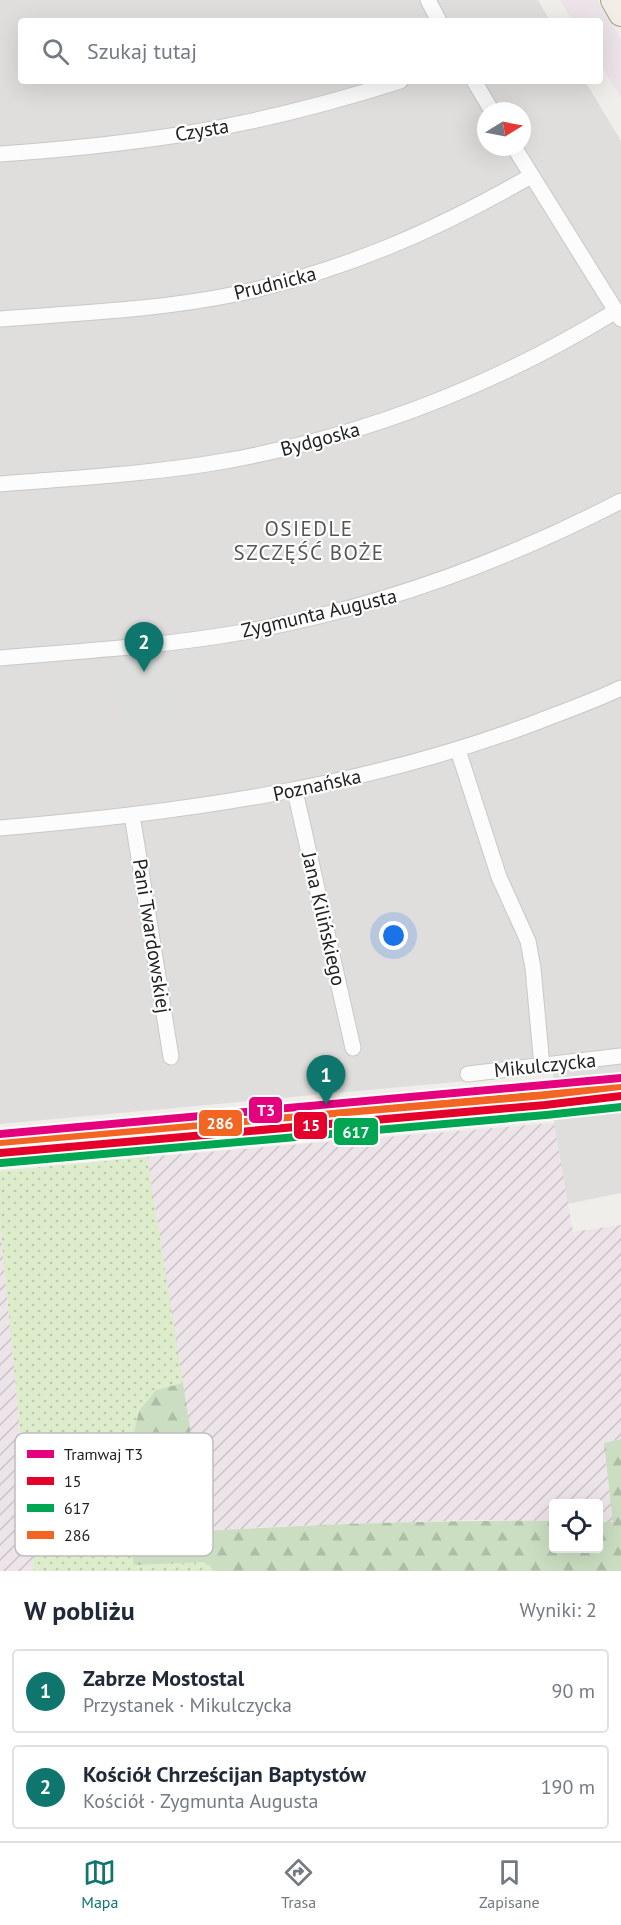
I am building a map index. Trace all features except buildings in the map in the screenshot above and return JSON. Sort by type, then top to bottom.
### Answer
[{"type":"main road","points":[[613,0],[621,14]]},
{"type":"main road","name":"Mikulczycka","points":[[0,1153],[545,1105],[621,1096]]},
{"type":"street","points":[[428,0],[437,18]]},
{"type":"street","name":"Czysta","points":[[0,154],[123,143],[228,126],[390,84]]},
{"type":"street","points":[[476,84],[487,102]]},
{"type":"street","points":[[519,156],[619,315]]},
{"type":"street","name":"Prudnicka","points":[[0,319],[194,301],[276,284],[388,249],[459,216],[531,176]]},
{"type":"street","name":"Bydgoska","points":[[0,484],[141,472],[223,462],[301,446],[358,430],[444,400],[543,354],[619,315]]},
{"type":"street","name":"Zygmunta Augusta","points":[[0,658],[141,646],[201,638],[248,631],[322,615],[400,594],[468,570],[547,538],[621,501]]},
{"type":"street","name":"Poznańska","points":[[0,828],[132,815],[295,791],[384,771],[458,750],[619,693]]},
{"type":"street","points":[[458,750],[498,877],[523,927],[532,956],[542,1066]]},
{"type":"street","name":"Jana Kilińskiego","points":[[295,791],[353,1048]]},
{"type":"street","name":"Pani Twardowskiej","points":[[132,815],[171,1057]]},
{"type":"street","name":"Mikulczycka","points":[[468,1074],[621,1056]]},
{"type":"shaded area","points":[[0,0],[538,0],[548,18],[18,18],[18,84],[587,84],[621,141],[621,1193],[567,1204],[554,1123],[553,1073],[0,1124]]},
{"type":"shaded area","points":[[560,0],[597,0],[621,39],[621,98],[603,69],[603,18],[571,18]]},
{"type":"shaded area","points":[[160,652],[167,723],[125,727],[118,656]]},
{"type":"shaded area","points":[[554,1123],[573,1232],[621,1225],[621,1439],[604,1443],[614,1522],[603,1522],[603,1499],[549,1499],[549,1521],[471,1520],[264,1527],[213,1531],[213,1433],[190,1433],[147,1157]]},
{"type":"shaded area","points":[[0,1225],[20,1433],[15,1433],[15,1556],[33,1556],[34,1571],[0,1571]]},
{"type":"green space","points":[[147,1157],[183,1383],[156,1390],[139,1411],[134,1433],[20,1433],[0,1225],[0,1171]]},
{"type":"green space","points":[[183,1383],[191,1433],[134,1433],[139,1411],[156,1390]]},
{"type":"green space","points":[[621,1439],[621,1571],[214,1571],[206,1562],[134,1565],[133,1556],[213,1556],[213,1531],[467,1521],[549,1521],[549,1553],[603,1553],[603,1522],[613,1522],[604,1443]]},
{"type":"green space","points":[[33,1556],[134,1556],[135,1565],[206,1562],[214,1571],[34,1571]]},
{"type":"tram line","name":"T3","points":[[0,1134],[621,1078]]},
{"type":"transit line","name":"286","points":[[0,1142],[544,1095],[620,1086]]},
{"type":"transit line","name":"15","points":[[0,1153],[545,1105],[621,1096]]},
{"type":"transit line","name":"617","points":[[1,1163],[621,1107]]},
{"type":"place","name":"Kościół Chrześcijan Baptystów","points":[[144,672]]},
{"type":"place","name":"Zabrze Mostostal","points":[[326,1105]]},
{"type":"district","name":"OSIEDLE SZCZĘŚĆ BOŻE","points":[[309,540]]}]
